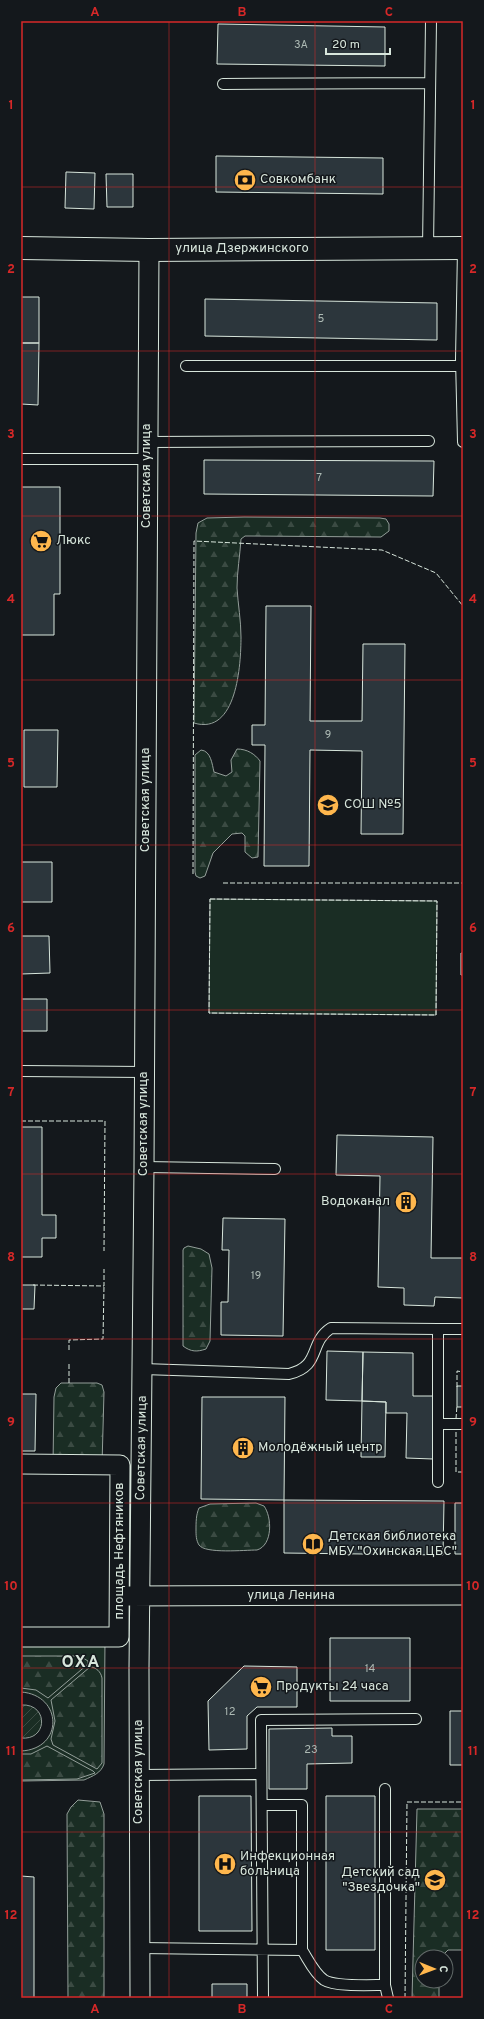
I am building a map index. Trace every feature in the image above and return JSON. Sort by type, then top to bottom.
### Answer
[{"type":"street","name":"улица Дзержинского","points":[[21,248],[149,250],[463,248]]},
{"type":"street","name":"Советская улица","points":[[140,1998],[139,1775],[143,1369],[149,250]]},
{"type":"street","name":"площадь Нефтяников","points":[[21,1464],[120,1464],[119,1637],[21,1637]]},
{"type":"street","name":"улица Ленина","points":[[119,1596],[463,1595]]},
{"type":"lane","points":[[428,248],[431,21]]},
{"type":"lane","points":[[223,84],[430,84]]},
{"type":"lane","points":[[463,248],[463,442]]},
{"type":"lane","points":[[186,366],[462,362]]},
{"type":"lane","points":[[21,459],[147,451],[429,442]]},
{"type":"lane","points":[[21,1071],[144,1072]]},
{"type":"lane","points":[[144,1167],[275,1169]]},
{"type":"lane","points":[[143,1369],[289,1374],[301,1371],[308,1366],[320,1339],[331,1328],[463,1329]]},
{"type":"lane","points":[[438,1329],[438,1482]]},
{"type":"lane","points":[[439,1424],[463,1424]]},
{"type":"lane","points":[[263,1998],[261,1720],[416,1719]]},
{"type":"lane","points":[[139,1775],[261,1774]]},
{"type":"lane","points":[[385,1789],[385,1985],[388,1998]]},
{"type":"lane","points":[[262,1805],[302,1805],[302,1950],[317,1973],[324,1980],[336,1983],[385,1985]]},
{"type":"lane","points":[[140,1948],[263,1948],[302,1950]]},
{"type":"green space","points":[[207,518],[380,518],[386,519],[389,524],[389,531],[381,537],[245,536],[241,539],[237,588],[241,625],[241,649],[240,664],[234,695],[228,709],[219,719],[208,724],[194,723],[196,533],[198,523]]},
{"type":"green space","points":[[237,749],[250,752],[260,761],[258,857],[252,858],[245,852],[245,836],[242,833],[232,834],[213,853],[205,876],[200,878],[196,876],[195,872],[195,755],[201,750],[207,753],[214,772],[226,776],[232,772],[231,760]]},
{"type":"green space","points":[[210,899],[437,901],[436,1015],[209,1013]]},
{"type":"green space","points":[[188,1246],[201,1249],[209,1254],[212,1268],[210,1341],[206,1349],[197,1351],[183,1346],[183,1250]]},
{"type":"green space","points":[[61,1383],[97,1383],[102,1385],[104,1392],[102,1465],[53,1464],[54,1397],[56,1388]]},
{"type":"green space","points":[[256,1503],[264,1506],[270,1523],[270,1530],[266,1543],[262,1547],[257,1550],[217,1551],[203,1548],[199,1545],[196,1530],[199,1508],[210,1504]]},
{"type":"green space","points":[[21,1639],[105,1639],[104,1764],[101,1770],[93,1776],[84,1780],[21,1781],[21,1751],[35,1748],[45,1741],[51,1732],[53,1722],[51,1711],[45,1702],[35,1695],[21,1692]]},
{"type":"green space","points":[[21,1656],[80,1656],[88,1661],[88,1664],[48,1698],[36,1690],[21,1688]]},
{"type":"green space","points":[[90,1667],[98,1670],[102,1678],[102,1763],[97,1769],[53,1745],[51,1739],[55,1721],[51,1700]]},
{"type":"green space","points":[[21,1705],[30,1706],[37,1710],[42,1722],[36,1734],[30,1737],[21,1738]]},
{"type":"green space","points":[[47,1746],[95,1773],[77,1779],[21,1780],[21,1754],[31,1754]]},
{"type":"green space","points":[[78,1800],[100,1802],[104,1814],[104,1998],[68,1998],[67,1814]]},
{"type":"green space","name":"Детский сад \"Звездочка\"","points":[[417,1809],[463,1809],[463,1950],[414,1949],[414,1989],[439,1989],[439,1998],[412,1998]]},
{"type":"building","points":[[218,24],[385,27],[385,66],[217,64]]},
{"type":"building","points":[[216,156],[383,158],[383,194],[216,192]]},
{"type":"building","points":[[66,172],[95,173],[94,209],[65,208]]},
{"type":"building","points":[[106,174],[133,174],[133,207],[107,207]]},
{"type":"building","points":[[21,297],[39,297],[39,343],[21,343]]},
{"type":"building","points":[[205,299],[437,303],[437,340],[205,336]]},
{"type":"building","points":[[21,343],[39,343],[38,405],[21,404]]},
{"type":"building","points":[[204,460],[434,461],[433,496],[204,494]]},
{"type":"building","name":"Люкс","points":[[21,487],[60,487],[60,594],[54,594],[54,635],[21,635]]},
{"type":"building","points":[[266,606],[311,606],[310,721],[362,721],[363,644],[405,644],[403,834],[361,834],[362,751],[310,750],[309,866],[264,866],[265,745],[252,745],[252,725],[265,725]]},
{"type":"building","points":[[24,730],[58,730],[57,787],[24,787]]},
{"type":"building","points":[[21,862],[52,862],[52,902],[21,902]]},
{"type":"building","points":[[21,936],[49,936],[50,973],[21,974]]},
{"type":"building","points":[[461,953],[463,953],[463,975],[461,975]]},
{"type":"building","points":[[21,999],[47,999],[47,1031],[21,1031]]},
{"type":"building","points":[[21,1127],[42,1127],[42,1215],[56,1215],[56,1238],[42,1238],[42,1257],[21,1257]]},
{"type":"building","name":"Водоканал","points":[[337,1135],[433,1137],[431,1258],[463,1258],[463,1298],[435,1297],[434,1306],[404,1305],[404,1288],[378,1287],[380,1176],[336,1175]]},
{"type":"building","points":[[223,1218],[285,1219],[283,1336],[221,1335],[221,1302],[228,1302],[229,1250],[222,1250]]},
{"type":"building","points":[[21,1285],[35,1285],[34,1309],[21,1309]]},
{"type":"building","points":[[327,1351],[363,1352],[362,1401],[326,1400]]},
{"type":"building","points":[[363,1352],[413,1353],[413,1396],[435,1396],[433,1459],[406,1458],[407,1413],[386,1413],[386,1402],[362,1401]]},
{"type":"building","points":[[457,1386],[463,1386],[463,1407],[457,1407]]},
{"type":"building","points":[[21,1394],[36,1394],[35,1451],[21,1451]]},
{"type":"building","name":"Молодёжный центр","points":[[202,1397],[285,1397],[284,1500],[201,1499]]},
{"type":"building","points":[[362,1401],[386,1402],[385,1457],[361,1457]]},
{"type":"building","points":[[284,1500],[444,1501],[443,1555],[284,1553]]},
{"type":"building","points":[[455,1503],[463,1503],[463,1554],[455,1554]]},
{"type":"building","points":[[330,1638],[410,1638],[410,1701],[330,1701]]},
{"type":"building","points":[[244,1666],[297,1667],[297,1707],[257,1707],[247,1716],[247,1749],[209,1750],[208,1701]]},
{"type":"building","points":[[450,1711],[463,1711],[463,1765],[450,1765]]},
{"type":"building","points":[[332,1728],[332,1736],[352,1736],[352,1763],[307,1764],[307,1789],[269,1789],[269,1729]]},
{"type":"building","name":"Инфекционная больница","points":[[199,1796],[251,1796],[252,1931],[199,1931]]},
{"type":"building","points":[[326,1796],[375,1796],[375,1950],[326,1950]]},
{"type":"building","points":[[21,1876],[34,1877],[34,1998],[21,1998]]},
{"type":"building","points":[[212,1984],[247,1984],[247,1998],[212,1998]]},
{"type":"fence","points":[[193,874],[194,541],[382,550],[436,573],[463,606]]},
{"type":"fence","points":[[223,883],[463,883]]},
{"type":"fence","points":[[210,899],[437,901],[436,1015],[209,1013],[210,899]]},
{"type":"fence","points":[[21,1121],[105,1121],[104,1251]]},
{"type":"fence","points":[[33,1285],[104,1286],[104,1269]]},
{"type":"fence","points":[[69,1350],[69,1340],[103,1339],[104,1286]]},
{"type":"fence","points":[[69,1363],[69,1383]]},
{"type":"fence","points":[[457,1387],[457,1371],[463,1372]]},
{"type":"fence","points":[[456,1419],[457,1405]]},
{"type":"fence","points":[[456,1432],[456,1472],[463,1472]]},
{"type":"fence","points":[[405,1998],[407,1802],[463,1802]]},
{"type":"place","name":"Совкомбанк","points":[[245,180]]},
{"type":"place","name":"Люкс","points":[[41,541]]},
{"type":"place","name":"СОШ №5","points":[[328,805]]},
{"type":"place","name":"Водоканал","points":[[406,1202]]},
{"type":"place","name":"Молодёжный центр","points":[[243,1448]]},
{"type":"place","name":"Детская библиотека МБУ \"Охинская ЦБС\"","points":[[313,1544]]},
{"type":"place","name":"Продукты 24 часа","points":[[261,1687]]},
{"type":"place","name":"Инфекционная больница","points":[[225,1864]]},
{"type":"place","name":"Детский сад \"Звездочка\"","points":[[435,1880]]},
{"type":"district","name":"ОХА","points":[[81,1663]]}]
